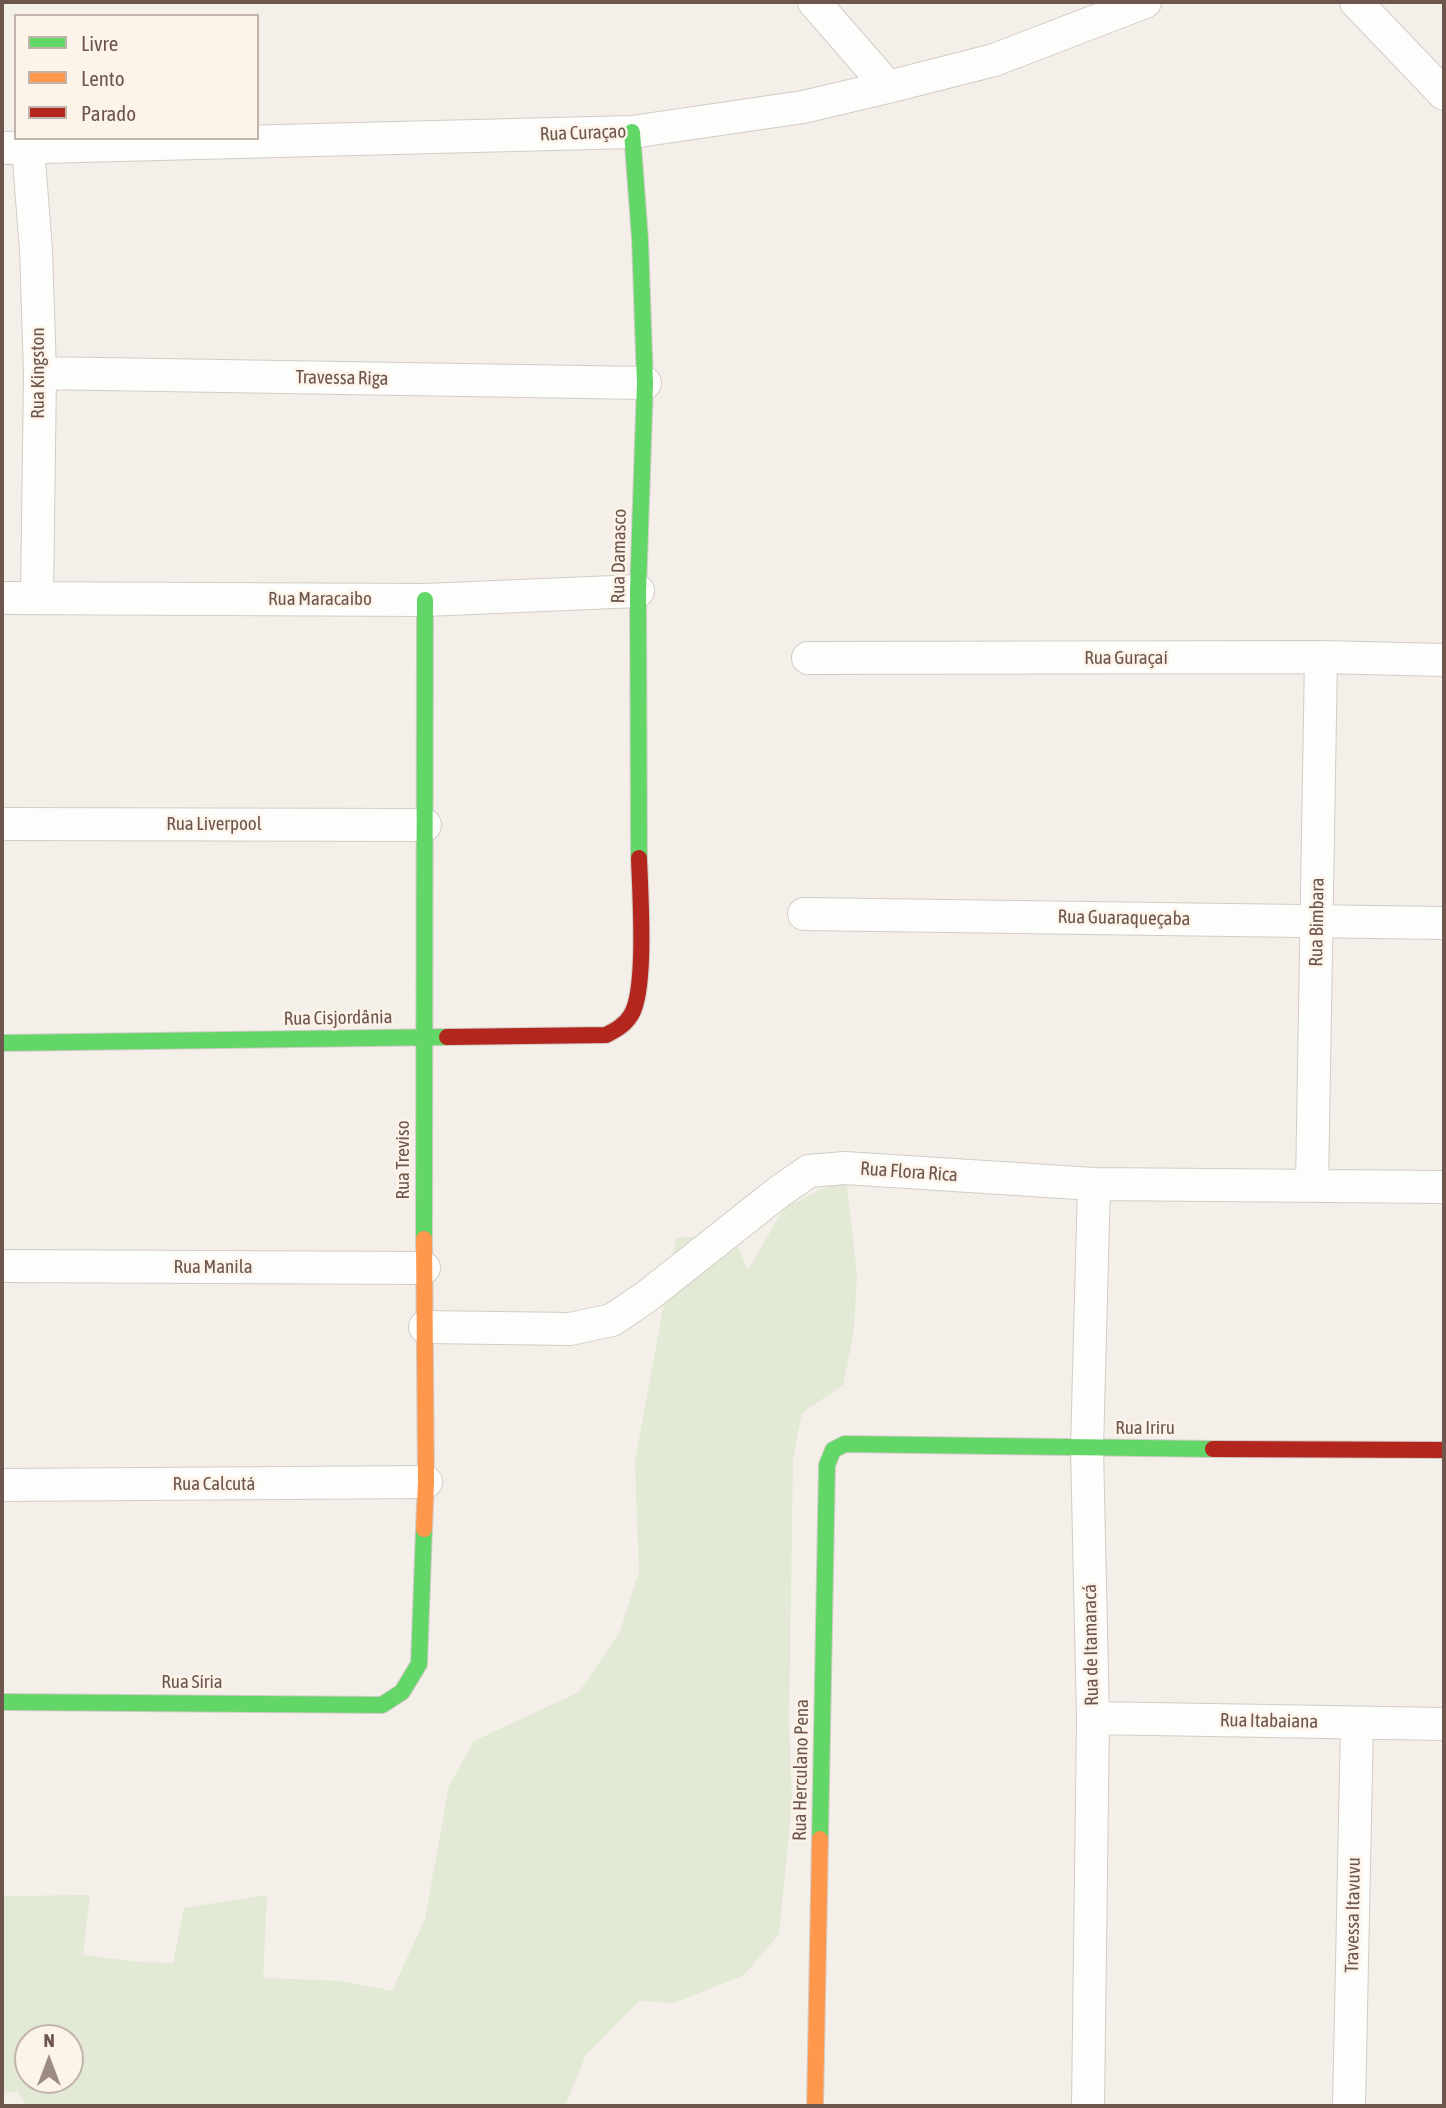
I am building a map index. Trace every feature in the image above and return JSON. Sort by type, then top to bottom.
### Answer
[{"type":"street","points":[[814,2],[888,87]]},
{"type":"street","points":[[1356,2],[1444,94]]},
{"type":"street","name":"Rua Curaçao","points":[[15,148],[632,132],[803,107],[994,60],[1136,3]]},
{"type":"street","name":"Rua Damasco","points":[[632,132],[640,239],[645,383],[638,591],[640,981]]},
{"type":"street","name":"Rua Kingston","points":[[15,148],[36,250],[40,373],[37,598]]},
{"type":"street","name":"Travessa Riga","points":[[40,373],[645,383]]},
{"type":"street","name":"Rua Maracaibo","points":[[2,598],[425,600],[638,591]]},
{"type":"street","name":"Rua Treviso","points":[[382,1705],[402,1692],[419,1664],[426,1482],[425,600]]},
{"type":"street","name":"Rua Guraçaí","points":[[808,658],[1321,657],[1444,660]]},
{"type":"street","name":"Rua Bimbara","points":[[1312,1186],[1321,657]]},
{"type":"street","name":"Rua Liverpool","points":[[2,824],[425,825]]},
{"type":"street","name":"Rua Guaraqueçaba","points":[[804,914],[1444,923]]},
{"type":"street","name":"Rua Cisjordânia","points":[[2,1043],[606,1035],[623,1026],[632,1014],[639,998],[640,981]]},
{"type":"street","name":"Rua Flora Rica","points":[[425,1327],[570,1329],[612,1321],[808,1171],[845,1168],[1094,1184],[1444,1187]]},
{"type":"street","name":"Rua de Itamaracá","points":[[1088,2106],[1093,1717],[1087,1448],[1094,1184]]},
{"type":"street","name":"Rua Manila","points":[[2,1266],[424,1268]]},
{"type":"street","name":"Rua Iriru","points":[[845,1444],[1444,1450]]},
{"type":"street","name":"Rua Herculano Pena","points":[[815,2106],[827,1465],[833,1450],[845,1444]]},
{"type":"street","name":"Rua Calcutá","points":[[2,1485],[426,1482]]},
{"type":"street","name":"Rua Síria","points":[[2,1702],[382,1705]]},
{"type":"street","name":"Rua Itabaiana","points":[[1093,1717],[1444,1724]]},
{"type":"street","name":"Travessa Itavuvu","points":[[1349,2106],[1357,1723]]},
{"type":"green space","points":[[846,1177],[857,1274],[854,1329],[843,1385],[802,1413],[793,1458],[789,1725],[792,1802],[779,1934],[744,1975],[674,2003],[639,2001],[586,2055],[565,2106],[27,2106],[19,2094],[84,2094],[84,2024],[14,2024],[14,2092],[2,2094],[2,1896],[90,1895],[83,1955],[173,1963],[184,1908],[267,1895],[263,1978],[342,1981],[392,1991],[425,1919],[449,1786],[474,1741],[579,1692],[620,1632],[639,1572],[635,1461],[676,1238],[732,1233],[748,1270],[784,1208]]},
{"type":"traffic: fast","points":[[632,132],[640,239],[645,383],[638,591],[639,858]]},
{"type":"traffic: fast","points":[[424,1239],[425,600]]},
{"type":"traffic: fast","points":[[2,1043],[447,1037]]},
{"type":"traffic: fast","points":[[820,1839],[827,1465],[833,1450],[845,1444],[1213,1449]]},
{"type":"traffic: fast","points":[[2,1702],[382,1705],[402,1692],[419,1664],[424,1529]]},
{"type":"traffic: slow","points":[[424,1239],[424,1529]]},
{"type":"traffic: slow","points":[[815,2106],[820,1839]]},
{"type":"traffic: jam","points":[[447,1037],[606,1035],[623,1024],[631,1015],[639,985],[639,858]]},
{"type":"traffic: jam","points":[[1213,1449],[1444,1450]]}]
